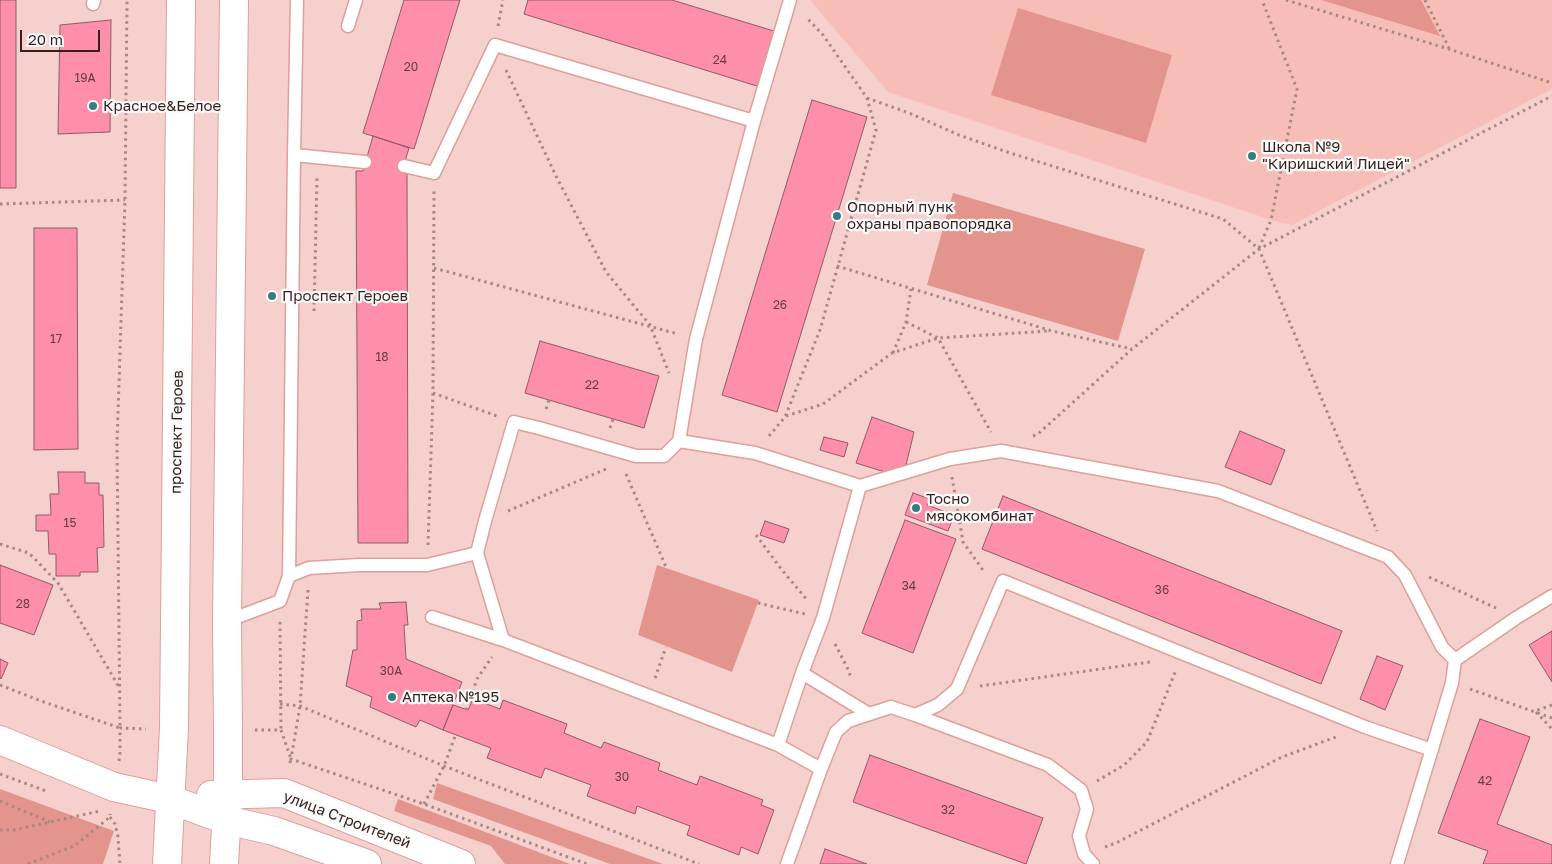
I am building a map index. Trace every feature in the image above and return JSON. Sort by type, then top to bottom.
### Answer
[{"type":"main road","name":"проспект Героев","points":[[167,864],[174,728],[181,0]]},
{"type":"main road","points":[[224,864],[228,794],[227,621],[234,0]]},
{"type":"main road","name":"улица Строителей","points":[[0,740],[114,787],[170,799],[226,820],[274,831],[367,864]]},
{"type":"main road","name":"улица Строителей","points":[[170,799],[228,794],[284,793],[443,861]]},
{"type":"lane","points":[[227,621],[280,601],[289,576],[297,0]]},
{"type":"lane","points":[[347,0],[348,26],[356,0]]},
{"type":"lane","points":[[503,640],[477,553],[514,422],[636,456],[664,456],[679,441],[696,339],[754,121],[790,0]]},
{"type":"lane","points":[[404,166],[434,173],[495,45],[754,121]]},
{"type":"lane","points":[[294,155],[366,162]]},
{"type":"lane","points":[[679,441],[755,453],[860,486],[950,459],[1001,450],[1218,491],[1388,557],[1405,575],[1442,647],[1455,660]]},
{"type":"lane","points":[[778,746],[802,673],[823,618],[860,486]]},
{"type":"lane","points":[[289,576],[309,568],[358,564],[428,565],[477,553]]},
{"type":"lane","points":[[915,715],[938,705],[957,689],[1003,582],[1186,658],[1364,727],[1432,750]]},
{"type":"lane","points":[[1397,864],[1452,684],[1455,660],[1552,596]]},
{"type":"lane","points":[[432,617],[503,640],[648,695],[778,746],[821,769]]},
{"type":"lane","points":[[802,673],[864,711]]},
{"type":"lane","points":[[787,864],[836,732],[864,711],[891,707],[1048,765],[1081,790],[1086,809],[1078,836],[1084,854],[1094,864]]},
{"type":"path","points":[[0,685],[120,728],[117,444],[124,200],[127,0]]},
{"type":"path","points":[[503,0],[495,45],[556,176],[606,272],[650,325],[670,375],[690,377]]},
{"type":"path","points":[[755,453],[785,417],[820,330],[876,130],[867,98],[823,35],[790,0]]},
{"type":"path","points":[[1259,249],[1270,220],[1297,88],[1262,0]]},
{"type":"path","points":[[1286,0],[1449,49],[1552,83]]},
{"type":"path","points":[[1425,0],[1449,49]]},
{"type":"path","points":[[906,322],[938,338],[1001,450],[1038,434],[1132,349],[1259,249],[1552,96]]},
{"type":"path","points":[[867,98],[1007,152],[1223,219],[1259,249],[1388,557],[1516,618]]},
{"type":"path","points":[[428,565],[433,393],[434,173]]},
{"type":"path","points":[[0,204],[124,200]]},
{"type":"path","points":[[837,266],[1052,331],[1132,349]]},
{"type":"path","points":[[434,268],[696,339]]},
{"type":"path","points":[[892,353],[906,322],[911,289]]},
{"type":"path","points":[[785,417],[822,404],[892,353],[938,338],[1052,331]]},
{"type":"path","points":[[433,393],[514,422]]},
{"type":"path","points":[[485,521],[636,456]]},
{"type":"path","points":[[950,459],[963,542],[984,573],[1003,582]]},
{"type":"path","points":[[621,463],[666,567]]},
{"type":"path","points":[[756,535],[782,570],[823,618],[849,672],[864,711]]},
{"type":"path","points":[[0,544],[29,553],[58,583],[120,687]]},
{"type":"path","points":[[309,568],[300,706],[291,759],[424,804],[587,864]]},
{"type":"path","points":[[280,601],[280,730]]},
{"type":"path","points":[[758,603],[823,618]]},
{"type":"path","points":[[466,710],[477,679],[503,640]]},
{"type":"path","points":[[648,695],[666,647]]},
{"type":"path","points":[[957,689],[1186,658]]},
{"type":"path","points":[[1081,790],[1124,765],[1147,742],[1186,658]]},
{"type":"path","points":[[1452,684],[1552,718]]},
{"type":"path","points":[[280,704],[300,706],[444,766],[699,864]]},
{"type":"path","points":[[1535,711],[1552,706]]},
{"type":"path","points":[[1535,711],[1552,728]]},
{"type":"path","points":[[1084,854],[1116,843],[1282,757],[1364,727]]},
{"type":"path","points":[[424,804],[444,766],[456,734]]},
{"type":"path","points":[[0,801],[50,822]]},
{"type":"path","points":[[0,830],[14,830],[100,811]]},
{"type":"path","points":[[28,864],[74,846],[110,816],[115,824],[118,837],[120,864]]},
{"type":"shaded area","name":"Школа №9 \"Киришский Лицей\"","points":[[810,0],[1552,0],[1552,89],[1292,225],[1271,220],[888,92]]},
{"type":"shaded area","points":[[1321,0],[1421,0],[1440,36]]},
{"type":"shaded area","points":[[1018,8],[1172,55],[1146,143],[991,95]]},
{"type":"shaded area","points":[[953,193],[1145,249],[1118,341],[927,285]]},
{"type":"shaded area","points":[[657,565],[759,600],[732,672],[638,635]]},
{"type":"shaded area","points":[[437,783],[663,864],[610,864],[433,799]]},
{"type":"shaded area","points":[[0,789],[114,831],[103,864],[0,864]]},
{"type":"shaded area","points":[[398,799],[570,864],[505,864],[491,846],[394,811]]},
{"type":"building","points":[[0,0],[16,0],[16,188],[0,188]]},
{"type":"building","points":[[404,0],[460,0],[414,149],[363,133]]},
{"type":"building","points":[[528,0],[672,0],[777,32],[760,87],[524,14]]},
{"type":"building","points":[[111,20],[110,132],[58,134],[60,25]]},
{"type":"building","points":[[812,100],[867,117],[777,412],[722,395]]},
{"type":"building","points":[[373,136],[409,148],[402,171],[407,171],[408,543],[358,543],[356,171],[363,171]]},
{"type":"building","points":[[34,228],[77,228],[78,449],[34,450]]},
{"type":"building","points":[[540,341],[659,376],[644,428],[525,393]]},
{"type":"building","points":[[872,417],[914,432],[906,465],[888,473],[856,463]]},
{"type":"building","points":[[1240,431],[1285,450],[1271,485],[1225,467]]},
{"type":"building","points":[[824,437],[848,443],[844,457],[820,450]]},
{"type":"building","points":[[58,472],[85,472],[85,483],[99,483],[99,495],[103,495],[104,547],[97,548],[98,572],[80,572],[80,576],[56,576],[56,554],[49,554],[48,531],[36,531],[36,515],[51,515],[50,494],[59,494]]},
{"type":"building","points":[[913,493],[930,499],[927,505],[954,515],[948,531],[905,515]]},
{"type":"building","points":[[1003,496],[1342,631],[1321,684],[982,549]]},
{"type":"building","points":[[905,520],[956,539],[913,653],[862,633]]},
{"type":"building","points":[[765,521],[789,529],[784,543],[760,535]]},
{"type":"building","points":[[0,565],[53,585],[34,635],[0,623]]},
{"type":"building","points":[[406,602],[408,625],[404,625],[406,659],[462,682],[443,730],[420,720],[416,727],[370,707],[372,697],[346,686],[353,650],[357,650],[357,621],[362,620],[361,609],[381,609],[379,603]]},
{"type":"building","points":[[1552,631],[1552,682],[1529,645]]},
{"type":"building","points":[[1377,656],[1403,666],[1385,710],[1360,699]]},
{"type":"building","points":[[0,659],[8,663],[1,679],[0,678]]},
{"type":"building","points":[[473,699],[500,709],[503,700],[567,724],[564,733],[601,748],[604,742],[660,763],[658,770],[697,785],[700,776],[763,800],[761,805],[774,810],[758,854],[741,847],[739,855],[687,835],[690,826],[637,806],[635,814],[587,796],[591,785],[545,768],[541,778],[487,758],[491,748],[443,730],[453,705],[468,710]]},
{"type":"building","points":[[1480,719],[1530,737],[1497,824],[1552,845],[1552,864],[1483,864],[1488,851],[1438,833]]},
{"type":"building","points":[[870,755],[1043,818],[1026,864],[853,802]]},
{"type":"building","points":[[825,849],[867,864],[820,864]]},
{"type":"place","name":"Красное&Белое","points":[[93,106]]},
{"type":"place","name":"Школа №9 \"Киришский Лицей\"","points":[[1252,156]]},
{"type":"place","name":"Опорный пунк охраны правопорядка","points":[[837,216]]},
{"type":"place","name":"Проспект Героев","points":[[272,296]]},
{"type":"place","name":"Тосно мясокомбинат","points":[[916,508]]},
{"type":"place","name":"Аптека №195","points":[[392,697]]}]
